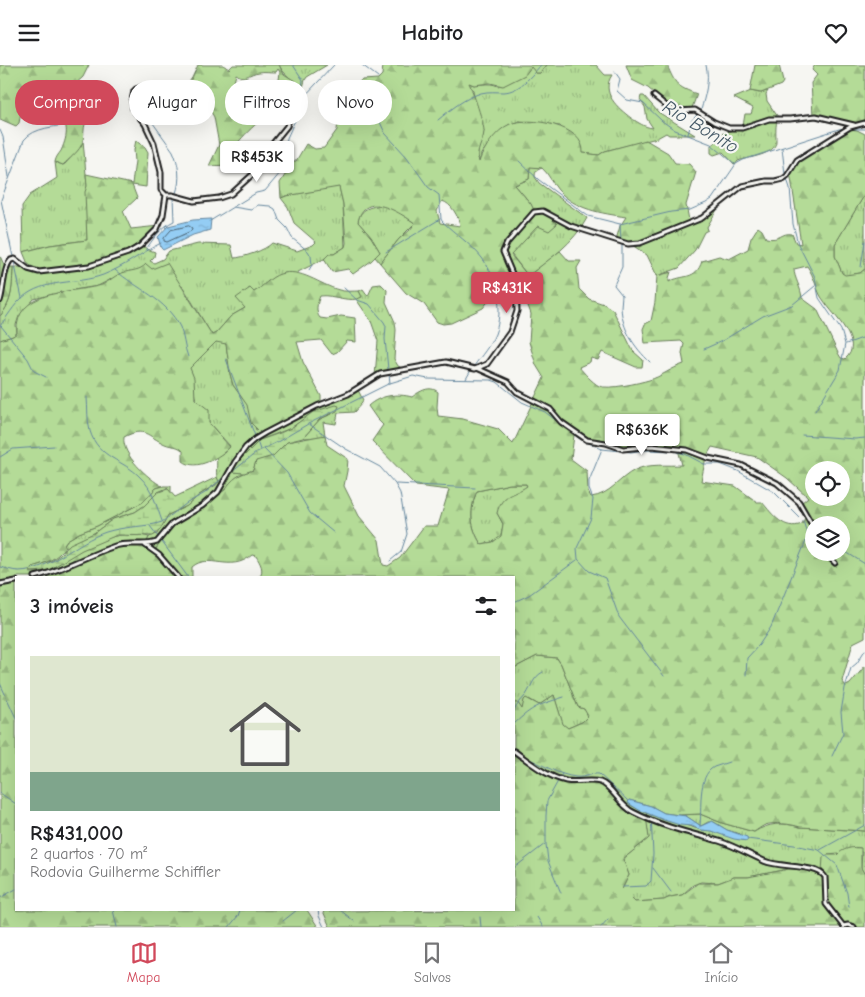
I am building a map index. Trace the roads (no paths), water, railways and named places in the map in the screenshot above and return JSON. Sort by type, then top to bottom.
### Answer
[{"type":"street","points":[[654,96],[669,108],[678,111],[695,110],[714,122],[729,128],[742,128],[769,119],[816,116],[855,125]]},
{"type":"street","points":[[478,369],[487,364],[501,347],[514,323],[517,311],[517,288],[504,255],[504,248],[534,212],[542,211],[571,226],[628,244],[640,243],[702,218],[742,186],[783,179],[797,160],[849,128],[865,123]]},
{"type":"street","points":[[145,125],[154,143],[160,171],[161,190],[166,195],[197,201],[231,195],[244,185],[273,142],[287,125]]},
{"type":"street","points":[[0,301],[6,267],[13,259],[28,269],[39,272],[89,266],[128,253],[140,246],[157,229],[163,215],[166,195]]},
{"type":"street","points":[[38,576],[116,545],[144,545],[160,541],[172,524],[214,495],[235,462],[246,447],[255,439],[317,406],[348,394],[380,374],[446,363],[478,369],[508,382],[517,392],[550,409],[561,422],[587,440],[606,443],[623,449],[652,446],[687,450],[708,458],[734,463],[778,483],[799,502],[807,516]]},
{"type":"street","points":[[144,545],[158,555],[177,576]]},
{"type":"street","points":[[0,585],[15,581]]},
{"type":"street","points":[[515,752],[542,770],[558,778],[603,783],[622,805],[648,819],[723,843],[771,864],[820,872],[825,877],[825,900],[827,907],[844,926],[854,927]]},
{"type":"water","points":[[211,219],[210,230],[193,235],[163,250],[161,248],[158,237],[168,226],[193,220]]},
{"type":"water","points":[[629,800],[651,806],[664,813],[686,816],[701,826],[712,821],[748,839],[747,841],[734,839],[711,831],[700,830],[692,826],[680,825],[664,820],[639,810],[628,803]]},
{"type":"waterway","points":[[210,221],[256,193],[265,191],[281,172],[287,138],[296,118],[303,80],[293,65]]},
{"type":"waterway","points":[[308,93],[334,65]]},
{"type":"waterway","points":[[362,65],[378,77]]},
{"type":"waterway","points":[[438,120],[458,104],[475,95],[484,92],[504,92],[515,89],[525,82],[541,65]]},
{"type":"waterway","points":[[701,110],[707,82],[706,65]]},
{"type":"waterway","name":"Rio Bonito","points":[[615,72],[620,79],[617,91],[627,100],[643,103],[662,121],[675,130],[711,144],[735,164]]},
{"type":"waterway","points":[[688,134],[692,120],[698,114]]},
{"type":"waterway","points":[[13,257],[1,200],[24,140],[33,132],[65,125]]},
{"type":"waterway","points":[[154,125],[173,151],[177,161],[179,172],[176,193]]},
{"type":"waterway","points":[[381,125],[385,133],[407,157],[428,187],[439,195],[442,221],[478,253],[492,275],[498,295],[498,325],[491,343],[474,366]]},
{"type":"waterway","points":[[519,161],[539,180],[588,216],[620,224],[671,212],[690,210],[712,199],[736,164],[743,160],[846,128]]},
{"type":"waterway","name":"Rio Bonito","points":[[850,129],[865,129]]},
{"type":"waterway","points":[[0,130],[3,137],[9,177]]},
{"type":"waterway","points":[[782,148],[785,174]]},
{"type":"waterway","points":[[787,179],[790,188],[793,224],[798,244],[815,277],[819,298],[841,330],[845,344],[840,370],[815,411]]},
{"type":"waterway","points":[[145,251],[161,230],[174,221],[173,197]]},
{"type":"waterway","points":[[233,207],[251,210],[258,205],[270,206],[275,209],[279,220],[287,228],[292,238],[308,251],[311,256],[312,265],[309,270]]},
{"type":"waterway","points":[[386,252],[440,219]]},
{"type":"waterway","points":[[620,225],[621,240]]},
{"type":"waterway","points":[[861,267],[865,241]]},
{"type":"waterway","points":[[0,326],[19,301],[31,292],[41,287],[103,275],[161,243]]},
{"type":"waterway","points":[[622,245],[622,267],[614,285],[622,295],[621,307],[626,330],[634,344],[650,362]]},
{"type":"waterway","points":[[14,261],[22,298]]},
{"type":"waterway","points":[[115,270],[159,302],[174,317],[180,327],[188,357]]},
{"type":"waterway","points":[[704,349],[722,341],[763,316],[792,305],[815,286]]},
{"type":"waterway","points":[[344,288],[357,300],[369,304],[384,322],[386,326],[385,339],[388,369]]},
{"type":"waterway","points":[[1,326],[28,359],[34,371],[46,377]]},
{"type":"waterway","points":[[846,344],[865,337]]},
{"type":"waterway","points":[[226,359],[255,436]]},
{"type":"waterway","points":[[466,379],[471,370]]},
{"type":"waterway","points":[[389,374],[390,383]]},
{"type":"waterway","points":[[232,472],[257,452],[308,424],[390,383],[413,376],[428,379],[491,380],[497,382],[522,402],[545,412],[580,439],[602,449],[631,452],[645,450],[673,451],[685,454],[704,464],[720,464],[738,471],[774,492],[803,521],[808,536],[771,627],[759,645],[747,658],[746,675]]},
{"type":"waterway","points":[[87,397],[89,427],[94,440],[105,453],[134,471],[144,482],[154,497],[162,521]]},
{"type":"waterway","points":[[309,424],[346,449],[380,467],[395,484],[400,493],[407,534],[401,552],[390,561]]},
{"type":"waterway","points":[[802,435],[865,438]]},
{"type":"waterway","points":[[257,441],[260,450]]},
{"type":"waterway","points":[[0,457],[13,449],[54,446]]},
{"type":"waterway","points":[[264,449],[287,473],[310,513],[334,533]]},
{"type":"waterway","points":[[602,449],[589,481],[589,489],[593,499],[591,518],[577,548],[578,559],[589,571],[605,578],[619,617],[664,676]]},
{"type":"waterway","points":[[0,567],[19,571],[42,566],[106,532],[162,522],[187,503],[205,493],[225,476]]},
{"type":"waterway","points":[[396,484],[475,488]]},
{"type":"waterway","points":[[150,526],[159,538]]},
{"type":"waterway","points":[[162,542],[187,576]]},
{"type":"waterway","points":[[850,555],[865,564]]},
{"type":"waterway","points":[[515,602],[529,595],[577,560]]},
{"type":"waterway","points":[[832,756],[843,733],[841,712],[851,668],[857,663],[865,650]]},
{"type":"waterway","points":[[515,709],[535,679],[543,672]]},
{"type":"waterway","points":[[0,683],[15,716]]},
{"type":"waterway","points":[[515,723],[526,713],[537,707],[564,697]]},
{"type":"waterway","points":[[525,757],[569,776],[579,777],[599,774],[627,800]]},
{"type":"waterway","points":[[700,827],[701,794],[705,778],[714,767],[729,762]]},
{"type":"waterway","points":[[561,893],[548,861],[546,816],[547,801],[562,774]]},
{"type":"waterway","points":[[0,793],[15,803]]},
{"type":"waterway","points":[[623,887],[646,886],[651,881],[653,854],[651,815]]},
{"type":"waterway","points":[[820,850],[865,825]]},
{"type":"waterway","points":[[747,839],[819,850],[837,865],[847,893],[849,907]]},
{"type":"waterway","points":[[515,867],[545,844]]},
{"type":"waterway","points":[[653,868],[671,892]]},
{"type":"waterway","points":[[0,898],[15,890]]},
{"type":"waterway","points":[[113,911],[117,927]]},
{"type":"waterway","points":[[229,927],[240,911]]},
{"type":"waterway","points":[[283,921],[296,911]]},
{"type":"waterway","points":[[318,911],[324,927]]},
{"type":"waterway","points":[[341,911],[354,921]]},
{"type":"waterway","points":[[480,917],[481,927]]},
{"type":"waterway","points":[[537,917],[543,927]]},
{"type":"waterway","points":[[601,927],[608,919]]}]
